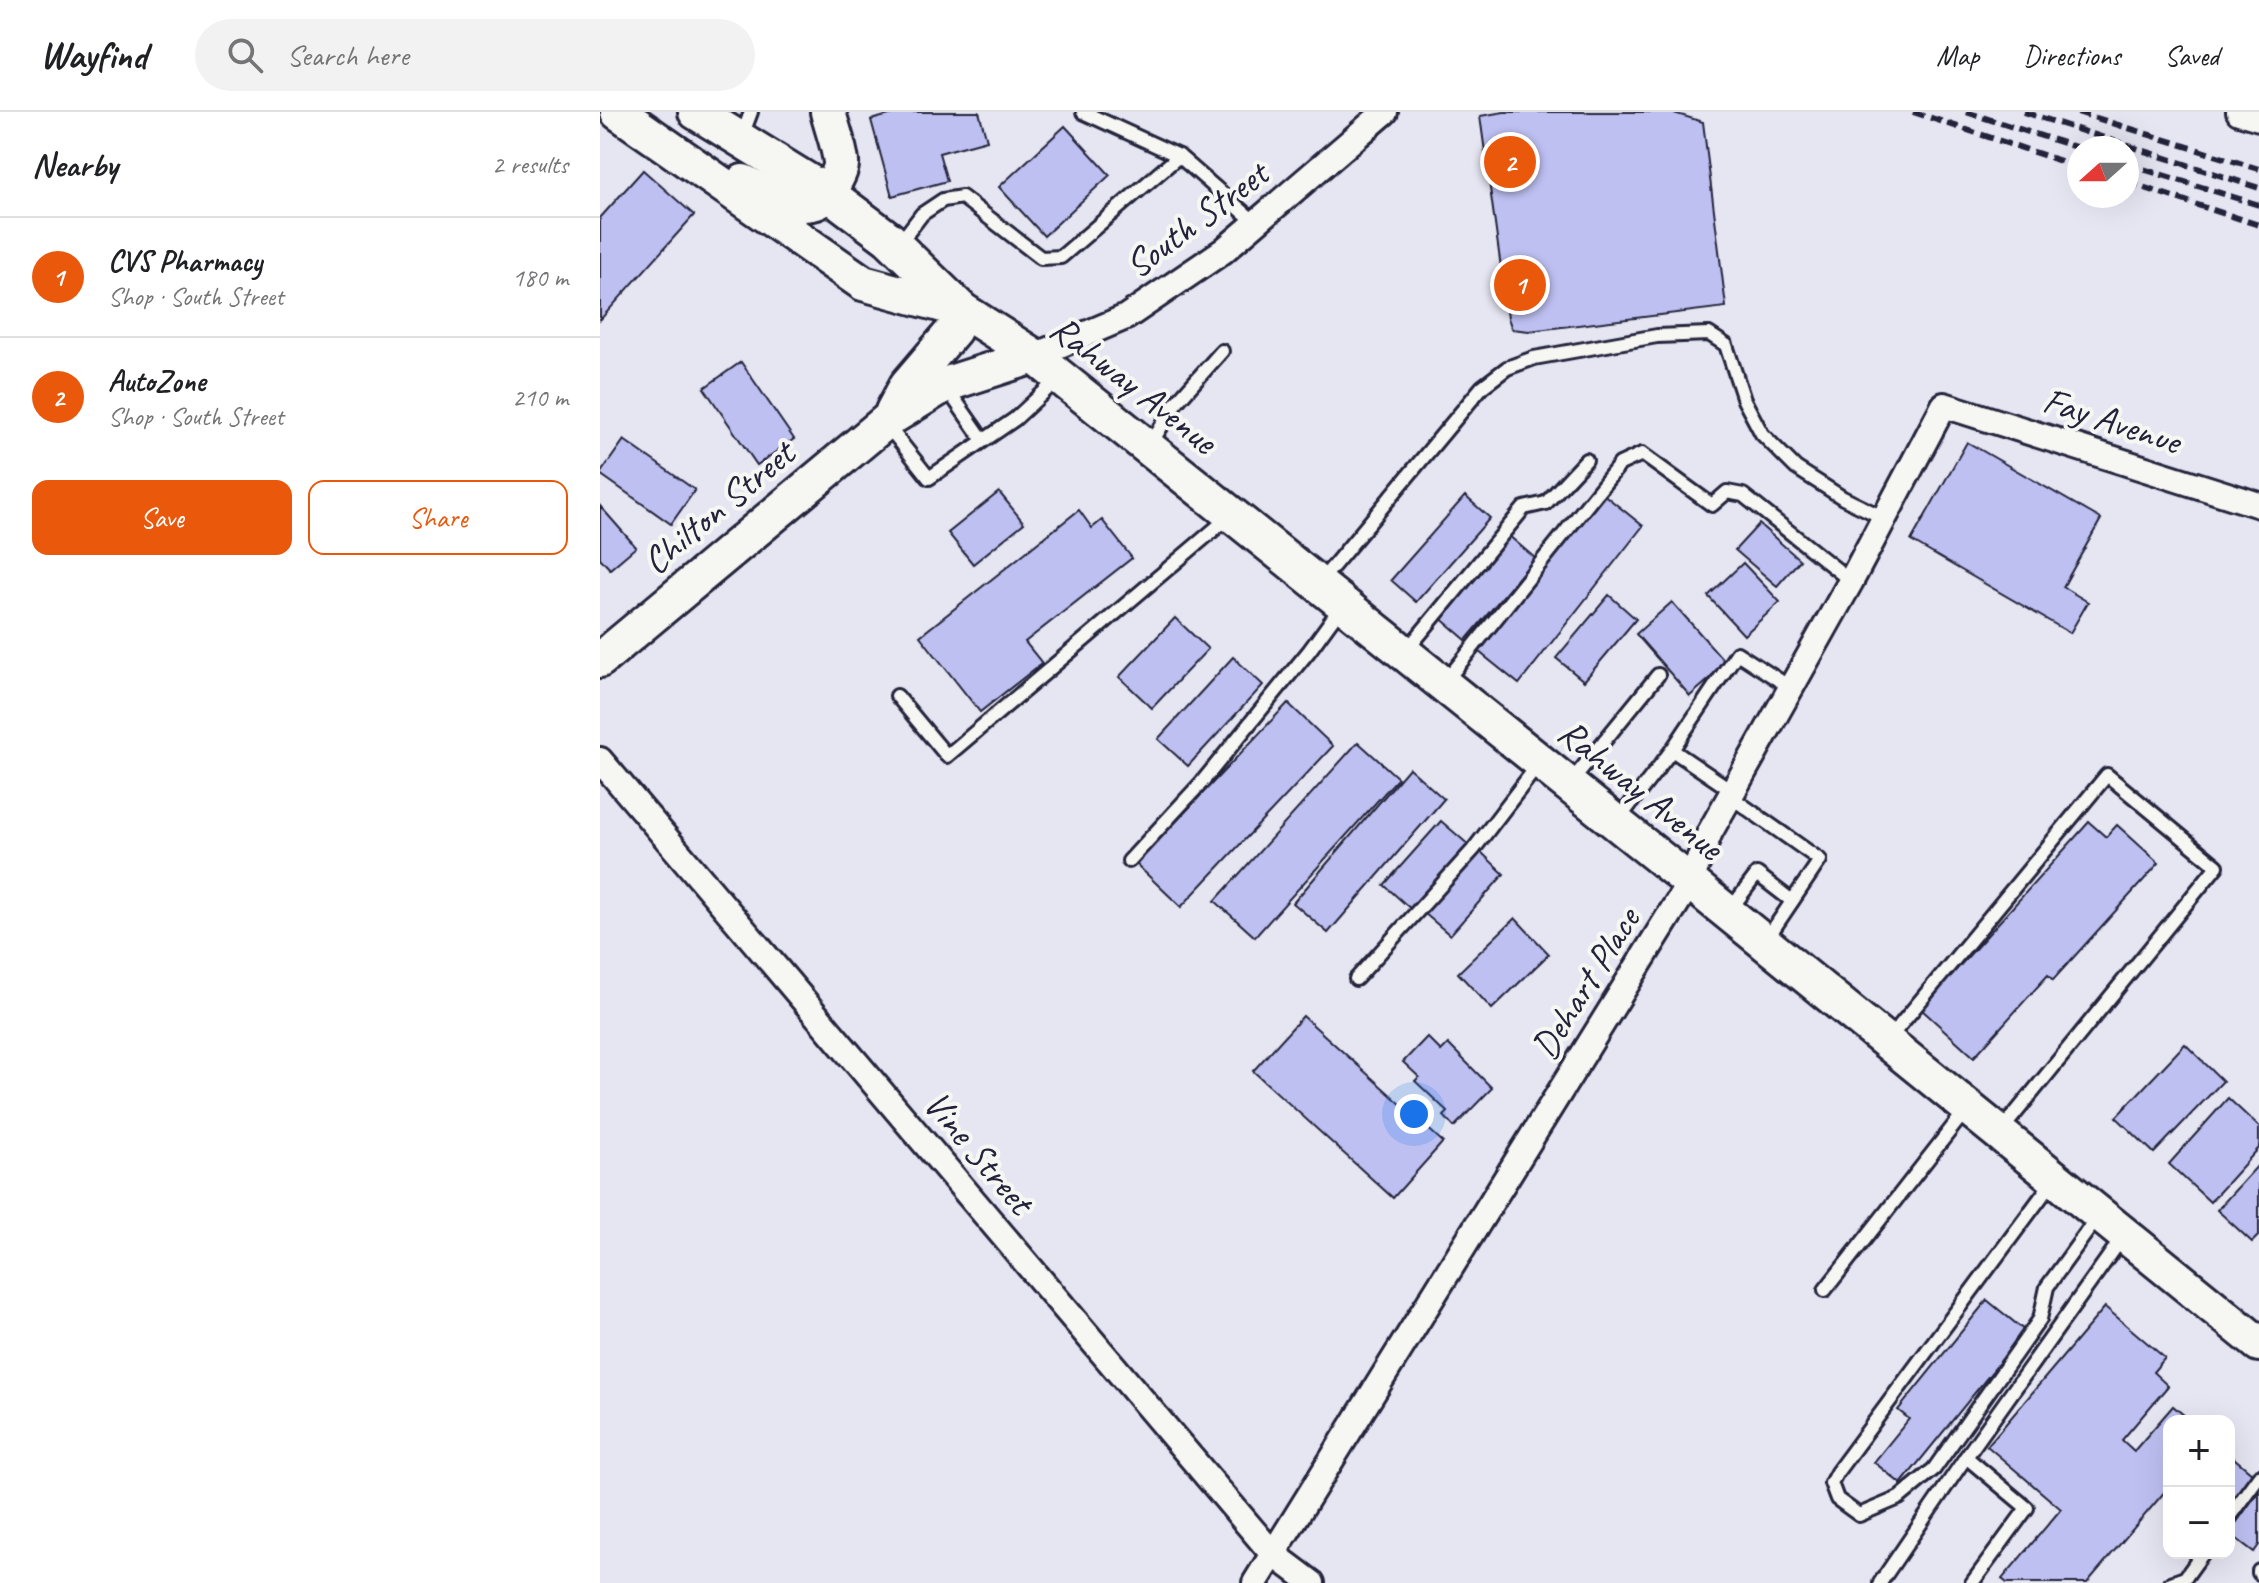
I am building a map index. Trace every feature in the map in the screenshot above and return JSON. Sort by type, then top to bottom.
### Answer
[{"type":"main road","name":"Rahway Avenue","points":[[618,112],[863,283],[962,310]]},
{"type":"main road","name":"Rahway Avenue","points":[[696,112],[746,126],[897,247],[962,310],[1034,356],[1690,882],[2259,1344]]},
{"type":"main road","points":[[660,142],[773,196],[794,203],[812,204],[829,194],[842,165],[828,112]]},
{"type":"main road","name":"Chilton Street","points":[[887,421],[907,385],[954,330],[962,310]]},
{"type":"main road","name":"Chilton Street","points":[[600,660],[887,421],[944,385],[1034,356]]},
{"type":"street","points":[[2239,112],[2259,118]]},
{"type":"street","name":"South Street","points":[[1034,356],[1126,317],[1223,251],[1376,115]]},
{"type":"street","name":"Fay Avenue","points":[[1944,405],[2259,505]]},
{"type":"street","name":"Dehart Place","points":[[1255,1583],[1690,882],[1710,832],[1851,581],[1944,405]]},
{"type":"street","name":"Vine Street","points":[[600,760],[1272,1553],[1312,1583]]},
{"type":"lane","points":[[1083,112],[1179,156],[1256,223]]},
{"type":"lane","points":[[897,247],[922,214],[943,200],[962,197],[1041,258],[1061,257],[1179,156]]},
{"type":"lane","points":[[1129,861],[1202,782],[1309,651],[1331,594],[1482,387],[1507,368],[1534,358],[1657,336],[1709,334],[1726,345],[1744,400],[1762,434],[1796,468],[1843,498],[1884,518]]},
{"type":"lane","points":[[1148,448],[1175,404],[1222,351]]},
{"type":"lane","points":[[887,421],[929,478],[1015,419],[1060,377]]},
{"type":"lane","points":[[944,385],[983,440]]},
{"type":"lane","points":[[1443,685],[1620,464],[1642,454],[1712,505],[1727,492],[1743,495],[1851,581]]},
{"type":"lane","points":[[1404,653],[1524,508],[1546,503],[1586,460]]},
{"type":"lane","points":[[897,696],[947,756],[1231,515]]},
{"type":"lane","points":[[1616,823],[1672,750],[1737,653],[1791,688]]},
{"type":"lane","points":[[1568,785],[1658,675]]},
{"type":"lane","points":[[1672,750],[1820,860],[1764,942]]},
{"type":"lane","points":[[1356,979],[1473,850],[1540,762]]},
{"type":"lane","points":[[1887,1042],[2107,775],[2217,866],[1999,1133]]},
{"type":"lane","points":[[1728,913],[1757,874],[1792,901]]},
{"type":"lane","points":[[1825,1290],[1968,1108]]},
{"type":"lane","points":[[2055,1178],[1831,1483],[1837,1499],[1859,1515],[1899,1498],[1934,1469],[2040,1319],[2047,1287],[2112,1225]]},
{"type":"lane","points":[[1880,1583],[1966,1457],[2112,1225]]},
{"type":"lane","points":[[1966,1457],[2027,1508],[1972,1583]]},
{"type":"lane","points":[[2235,1509],[2259,1476]]},
{"type":"lane","points":[[2171,1583],[2185,1578],[2199,1559]]},
{"type":"building","points":[[900,112],[979,112],[987,140],[939,153],[947,181],[892,196],[871,120]]},
{"type":"building","points":[[1504,112],[1671,112],[1703,122],[1726,307],[1529,331],[1512,329],[1480,116]]},
{"type":"building","points":[[1065,126],[1110,175],[1044,236],[999,187]]},
{"type":"building","points":[[643,170],[694,215],[600,320],[600,218]]},
{"type":"building","points":[[741,362],[794,439],[757,465],[704,388]]},
{"type":"building","points":[[624,440],[695,490],[671,524],[600,474]]},
{"type":"building","points":[[1967,442],[2101,519],[2063,587],[2088,602],[2070,633],[1911,541]]},
{"type":"building","points":[[999,492],[1024,523],[973,564],[948,533]]},
{"type":"building","points":[[1602,493],[1643,526],[1519,684],[1478,651]]},
{"type":"building","points":[[1465,496],[1490,518],[1416,602],[1391,580]]},
{"type":"building","points":[[600,506],[636,547],[610,569],[600,558]]},
{"type":"building","points":[[1079,510],[1092,528],[1102,520],[1132,558],[1025,642],[1042,663],[980,712],[920,636]]},
{"type":"building","points":[[1759,524],[1800,560],[1777,586],[1735,550]]},
{"type":"building","points":[[1508,535],[1535,558],[1466,640],[1439,617]]},
{"type":"building","points":[[1743,563],[1780,602],[1744,635],[1708,596]]},
{"type":"building","points":[[1609,595],[1636,619],[1584,681],[1556,658]]},
{"type":"building","points":[[1672,602],[1727,664],[1690,696],[1636,634]]},
{"type":"building","points":[[1175,618],[1208,649],[1152,708],[1119,677]]},
{"type":"building","points":[[1233,657],[1263,685],[1188,766],[1158,739]]},
{"type":"building","points":[[1288,703],[1333,746],[1181,907],[1136,864]]},
{"type":"building","points":[[1358,742],[1398,778],[1255,937],[1215,901]]},
{"type":"building","points":[[1409,768],[1444,799],[1328,933],[1293,903]]},
{"type":"building","points":[[1441,821],[1470,846],[1413,911],[1384,885]]},
{"type":"building","points":[[2089,822],[2106,837],[2117,825],[2159,863],[2053,980],[2048,975],[1974,1057],[1921,1009]]},
{"type":"building","points":[[1480,851],[1504,874],[1450,935],[1424,913]]},
{"type":"building","points":[[1515,918],[1549,954],[1492,1009],[1458,973]]},
{"type":"building","points":[[1303,1016],[1443,1142],[1393,1198],[1253,1071]]},
{"type":"building","points":[[1427,1037],[1441,1051],[1448,1044],[1492,1088],[1454,1127],[1444,1116],[1448,1112],[1415,1081],[1419,1077],[1403,1062]]},
{"type":"building","points":[[2185,1044],[2223,1081],[2154,1153],[2116,1117]]},
{"type":"building","points":[[2228,1098],[2259,1127],[2259,1148],[2210,1202],[2169,1164]]},
{"type":"building","points":[[2259,1164],[2259,1235],[2252,1242],[2217,1210]]},
{"type":"building","points":[[1987,1300],[2025,1331],[1901,1484],[1874,1462],[1909,1419],[1898,1410]]},
{"type":"building","points":[[2105,1307],[2165,1358],[2153,1372],[2168,1386],[2122,1440],[2134,1451],[2163,1418],[2163,1494],[2087,1583],[2007,1583],[2002,1579],[2061,1509],[1987,1446]]},
{"type":"building","points":[[2173,1406],[2184,1415],[2165,1415]]},
{"type":"building","points":[[2235,1459],[2253,1474],[2235,1496]]},
{"type":"building","points":[[2259,1491],[2259,1545],[2254,1552],[2235,1538],[2235,1525]]},
{"type":"railway","points":[[1913,112],[2067,163]]},
{"type":"railway","points":[[1966,112],[2067,144]]},
{"type":"railway","points":[[2024,112],[2259,188]]},
{"type":"railway","points":[[2077,112],[2259,169]]},
{"type":"railway","points":[[2139,168],[2259,205]]},
{"type":"railway","points":[[2139,186],[2259,225]]},
{"type":"place","name":"AutoZone","points":[[1510,162]]},
{"type":"place","name":"CVS Pharmacy","points":[[1520,285]]}]
